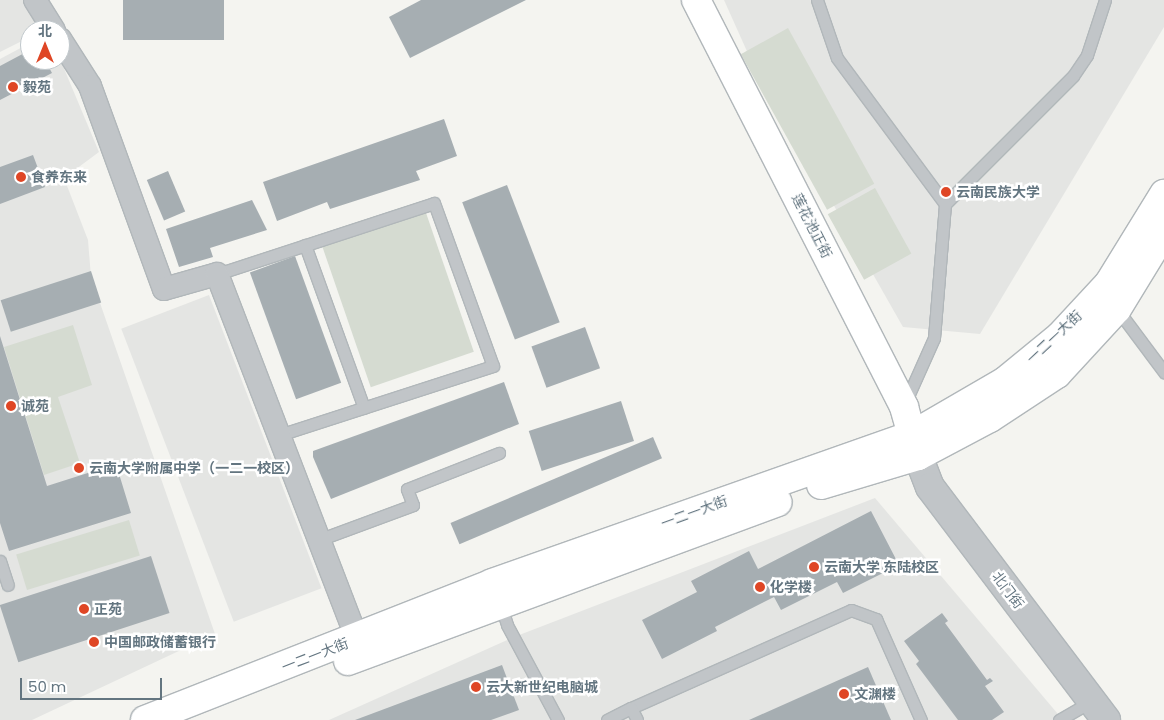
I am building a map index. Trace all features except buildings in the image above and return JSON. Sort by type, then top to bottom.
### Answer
[{"type":"main road","name":"莲花池正街","points":[[696,0],[904,406],[915,445]]},
{"type":"main road","name":"一二一大街","points":[[1107,303],[1108,284],[1164,194]]},
{"type":"main road","name":"一二一大街","points":[[145,720],[357,638],[497,594],[915,445],[1005,381],[1060,336],[1107,303],[1164,232]]},
{"type":"main road","name":"一二一大街","points":[[197,720],[497,594]]},
{"type":"street","points":[[35,0],[48,20]]},
{"type":"street","points":[[70,55],[90,86],[164,289],[217,274],[321,539],[357,638]]},
{"type":"street","name":"北门街","points":[[915,445],[930,487],[1099,711]]},
{"type":"lane","points":[[817,0],[837,58],[944,204],[934,338],[904,406]]},
{"type":"lane","points":[[944,204],[1073,76],[1087,55],[1105,0]]},
{"type":"lane","points":[[217,274],[434,203],[493,366],[280,436]]},
{"type":"lane","points":[[305,245],[364,408]]},
{"type":"lane","points":[[1107,303],[1164,372]]},
{"type":"lane","points":[[321,539],[413,505],[407,489],[499,453]]},
{"type":"lane","points":[[0,561],[8,585]]},
{"type":"lane","points":[[497,594],[507,625],[558,720]]},
{"type":"lane","points":[[607,720],[851,610],[876,619],[921,720]]},
{"type":"lane","points":[[631,708],[636,720]]},
{"type":"lane","points":[[1059,720],[1099,711]]},
{"type":"shaded area","points":[[0,0],[25,0],[37,20],[20,20],[20,42],[0,52]]},
{"type":"shaded area","name":"云南民族大学","points":[[724,0],[1164,0],[1164,27],[980,334],[903,327],[750,58]]},
{"type":"shaded area","points":[[788,28],[874,184],[827,210],[741,54]]},
{"type":"shaded area","name":"云南大学附属中学（一二一校区）","points":[[20,48],[20,70],[65,70],[99,152],[64,178],[88,240],[91,277],[215,634],[32,720],[0,720],[0,59]]},
{"type":"shaded area","points":[[875,188],[911,254],[864,280],[828,214]]},
{"type":"shaded area","points":[[425,210],[474,352],[371,387],[322,245]]},
{"type":"shaded area","points":[[209,295],[322,588],[234,622],[121,329]]},
{"type":"shaded area","points":[[73,325],[92,385],[58,397],[80,463],[44,475],[4,347]]},
{"type":"shaded area","name":"云南大学 东陆校区","points":[[875,498],[1063,720],[329,720],[514,637]]},
{"type":"shaded area","points":[[129,520],[140,555],[27,590],[16,554]]},
{"type":"place","name":"毅苑","points":[[13,87]]},
{"type":"place","name":"食养东来","points":[[21,177]]},
{"type":"place","name":"云南民族大学","points":[[946,192]]},
{"type":"place","name":"诚苑","points":[[11,406]]},
{"type":"place","name":"云南大学附属中学（一二一校区）","points":[[79,468]]},
{"type":"place","name":"云南大学 东陆校区","points":[[814,567]]},
{"type":"place","name":"化学楼","points":[[760,587]]},
{"type":"place","name":"正苑","points":[[84,609]]},
{"type":"place","name":"中国邮政储蓄银行","points":[[94,642]]},
{"type":"place","name":"云大新世纪电脑城","points":[[476,687]]},
{"type":"place","name":"文渊楼","points":[[844,694]]}]
